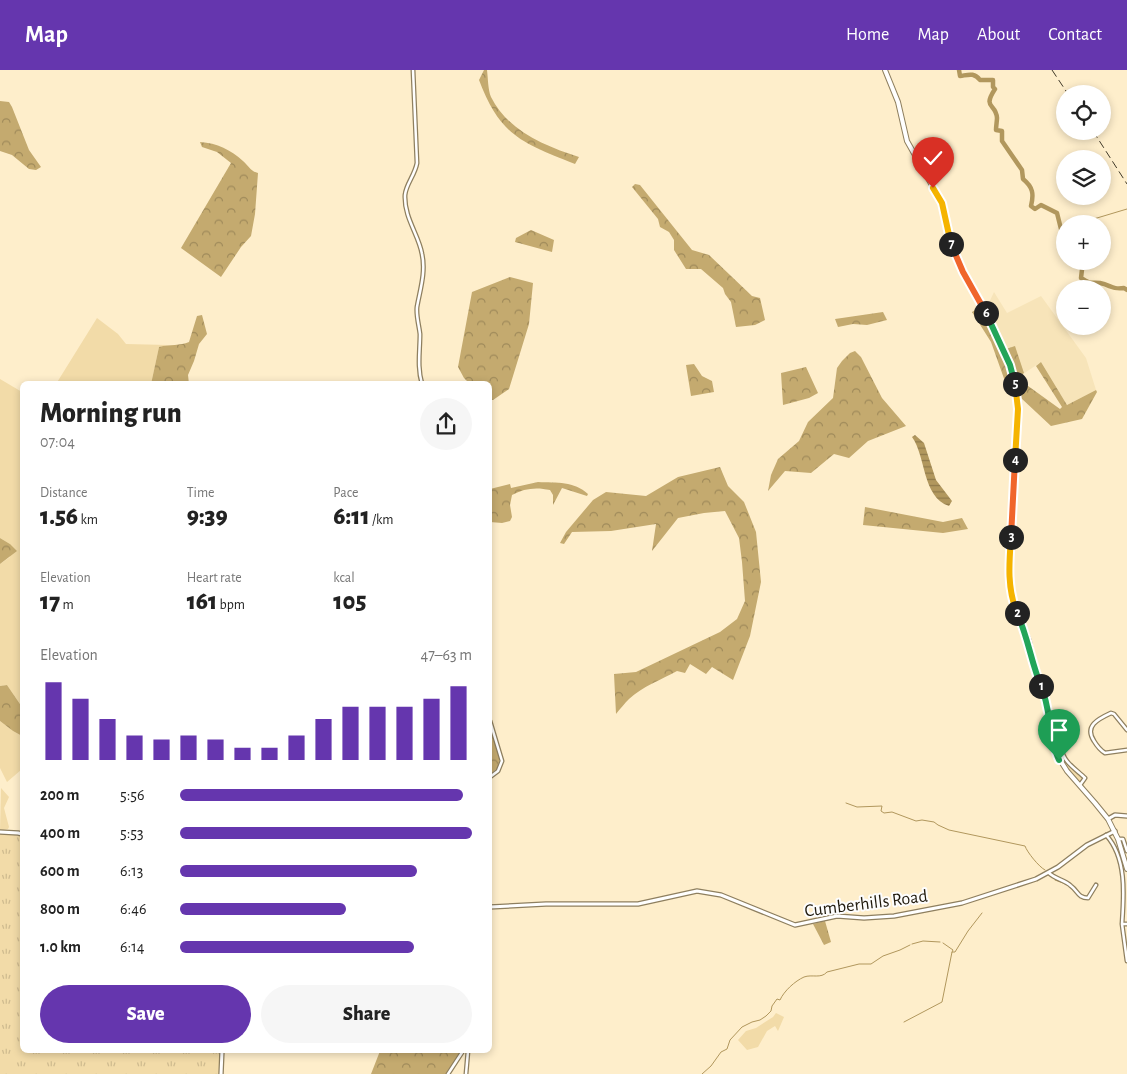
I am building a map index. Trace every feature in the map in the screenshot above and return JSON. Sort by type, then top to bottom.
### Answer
[{"type":"main road","points":[[884,70],[898,102],[907,141],[918,164],[942,203],[950,241],[956,257],[997,336],[1015,380],[1018,409],[1008,577],[1010,593],[1029,641],[1038,679],[1044,693],[1057,755],[1066,771],[1108,819],[1115,831],[1123,862],[1127,869]]},
{"type":"street","points":[[413,70],[417,163],[416,170],[406,188],[405,196],[412,226],[423,255],[422,280],[417,314],[420,336],[419,370],[421,381]]},
{"type":"street","points":[[1127,730],[1114,714],[1108,715],[1092,725],[1090,730],[1090,735],[1105,753],[1127,750]]},
{"type":"street","points":[[492,728],[502,761],[500,768],[492,775]]},
{"type":"street","points":[[1062,749],[1062,753],[1068,762],[1085,778],[1080,785]]},
{"type":"street","points":[[1108,819],[1115,815],[1127,816]]},
{"type":"street","name":"Cumberhills Road","points":[[492,907],[556,904],[638,904],[697,891],[722,895],[795,925],[837,916],[864,918],[894,916],[962,903],[1018,885],[1049,873],[1087,845],[1115,831]]},
{"type":"street","points":[[0,832],[20,834]]},
{"type":"street","points":[[1106,835],[1114,843],[1123,862],[1124,898],[1122,924],[1127,961]]},
{"type":"street","points":[[1118,839],[1123,839],[1127,851]]},
{"type":"street","points":[[1049,873],[1072,886],[1083,898],[1090,896],[1096,885]]},
{"type":"street","points":[[1122,924],[1127,924]]},
{"type":"street","points":[[222,1053],[222,1074]]},
{"type":"street","points":[[448,1074],[462,1053]]},
{"type":"street","points":[[466,1074],[468,1053]]},
{"type":"shaded area","points":[[994,292],[1007,313],[1041,296],[1056,317],[1056,335],[1069,335],[1086,358],[1096,390],[1067,405],[1041,362],[1017,378],[1000,333],[986,309]]},
{"type":"shaded area","points":[[915,435],[924,443],[936,480],[952,501],[949,506],[940,501],[929,485],[917,445],[912,437]]},
{"type":"green space","points":[[484,70],[487,70],[491,97],[507,119],[529,136],[553,148],[579,157],[575,164],[527,143],[505,126],[495,114],[479,80]]},
{"type":"green space","points":[[0,101],[9,102],[12,107],[29,150],[41,167],[36,170],[29,169],[12,155],[0,151]]},
{"type":"green space","points":[[200,142],[229,150],[251,170],[258,173],[255,214],[251,236],[241,247],[221,277],[181,248],[231,163],[217,152],[202,147]]},
{"type":"green space","points":[[635,184],[640,185],[692,250],[709,255],[752,296],[760,298],[765,320],[755,325],[736,327],[731,302],[723,288],[701,269],[686,269],[674,250],[674,240],[669,232],[660,227],[658,219],[632,187]]},
{"type":"green space","points":[[531,230],[554,240],[552,252],[515,242],[516,238]]},
{"type":"green space","points":[[510,277],[533,283],[529,324],[509,389],[493,400],[492,381],[467,381],[458,367],[472,292]]},
{"type":"green space","points":[[980,307],[999,345],[1010,374],[1013,384],[1007,387],[991,342],[972,312]]},
{"type":"green space","points":[[883,312],[887,320],[867,325],[853,324],[838,327],[835,319]]},
{"type":"green space","points":[[202,315],[207,334],[199,344],[188,375],[189,381],[152,381],[159,347],[189,342],[197,316]]},
{"type":"green space","points":[[97,318],[118,334],[126,344],[168,345],[159,347],[152,381],[58,381]]},
{"type":"green space","points":[[1015,346],[1024,373],[1017,378],[1006,349]]},
{"type":"green space","points":[[855,351],[861,357],[882,398],[906,426],[868,441],[849,458],[834,454],[811,473],[785,471],[768,491],[771,475],[778,459],[799,441],[808,422],[833,398],[837,368],[850,353]]},
{"type":"green space","points":[[1041,362],[1067,405],[1096,390],[1097,392],[1082,419],[1051,426],[1021,398],[1017,378],[1060,409],[1062,407],[1036,366]]},
{"type":"green space","points":[[694,364],[702,376],[712,381],[714,392],[691,396],[686,365]]},
{"type":"green space","points":[[806,367],[818,393],[809,398],[783,405],[781,373]]},
{"type":"green space","points":[[0,379],[20,391],[20,704],[7,685],[0,686],[0,564],[10,557],[10,544],[0,538]]},
{"type":"green space","points":[[720,467],[728,486],[744,502],[756,532],[761,582],[750,636],[733,680],[712,667],[706,674],[690,664],[685,673],[677,671],[640,690],[616,714],[614,674],[636,672],[720,632],[737,619],[745,601],[739,538],[725,511],[678,518],[652,551],[656,524],[611,531],[572,532],[564,544],[560,543],[566,532],[593,500],[606,492],[646,496],[678,477]]},
{"type":"green space","points":[[538,482],[558,483],[577,487],[588,494],[587,496],[562,488],[553,505],[553,495],[550,490],[535,488],[521,491],[512,495],[510,505],[512,517],[510,521],[492,522],[492,488],[510,484],[511,488]]},
{"type":"green space","points":[[865,507],[943,522],[962,518],[968,529],[943,533],[863,525]]},
{"type":"green space","points":[[0,538],[17,551],[0,564]]},
{"type":"green space","points":[[7,685],[20,704],[20,735],[0,721],[0,686]]},
{"type":"green space","points":[[0,721],[20,735],[20,771],[7,782],[0,768]]},
{"type":"green space","points":[[1058,730],[1060,750],[1070,766],[1083,779],[1082,782],[1070,774],[1062,761],[1054,733]]},
{"type":"green space","points":[[492,732],[500,757],[498,768],[492,772]]},
{"type":"green space","points":[[1,788],[9,797],[4,808],[9,827],[0,831]]},
{"type":"green space","points":[[0,833],[20,836],[20,1053],[219,1053],[219,1074],[0,1074]]},
{"type":"green space","points":[[825,921],[831,942],[824,945],[813,924]]},
{"type":"green space","points":[[776,1013],[784,1017],[778,1031],[775,1026],[767,1031],[758,1047],[747,1050],[738,1040],[746,1031],[756,1028]]},
{"type":"green space","points":[[379,1053],[461,1053],[447,1074],[371,1074]]},
{"type":"waterway","points":[[959,70],[960,76],[971,75],[980,80],[993,80],[993,87],[995,89],[991,95],[990,103],[996,113],[996,130],[1002,131],[1002,141],[1022,170],[1023,179],[1031,188],[1031,206],[1035,209],[1041,205],[1058,215]]},
{"type":"waterway","points":[[1107,215],[1127,209]]},
{"type":"waterway","points":[[1082,270],[1081,278],[1089,282],[1127,290]]},
{"type":"waterway","points":[[846,803],[857,807],[882,806],[881,811],[884,813],[892,812],[916,821],[934,822],[949,830],[1025,846],[1028,852],[1045,870]]},
{"type":"waterway","points":[[1055,880],[1068,885]]},
{"type":"waterway","points":[[904,1022],[942,1002],[952,952],[955,952],[982,913]]},
{"type":"waterway","points":[[912,944],[923,941],[940,942]]},
{"type":"waterway","points":[[943,943],[953,950],[952,952]]},
{"type":"waterway","points":[[702,1074],[711,1066],[721,1052],[727,1049],[730,1040],[742,1027],[766,1016],[777,999],[780,1000],[787,990],[804,977],[819,976],[827,972],[859,964],[871,964],[883,956],[910,945]]},
{"type":"railway","points":[[1052,70],[1062,85]]},
{"type":"railway","points":[[1099,140],[1127,184]]},
{"type":"route","points":[[933,188],[942,203],[950,241],[956,257],[997,336],[1015,380],[1018,409],[1008,577],[1016,612],[1029,641],[1038,679],[1044,693],[1055,750],[1059,760]]}]
